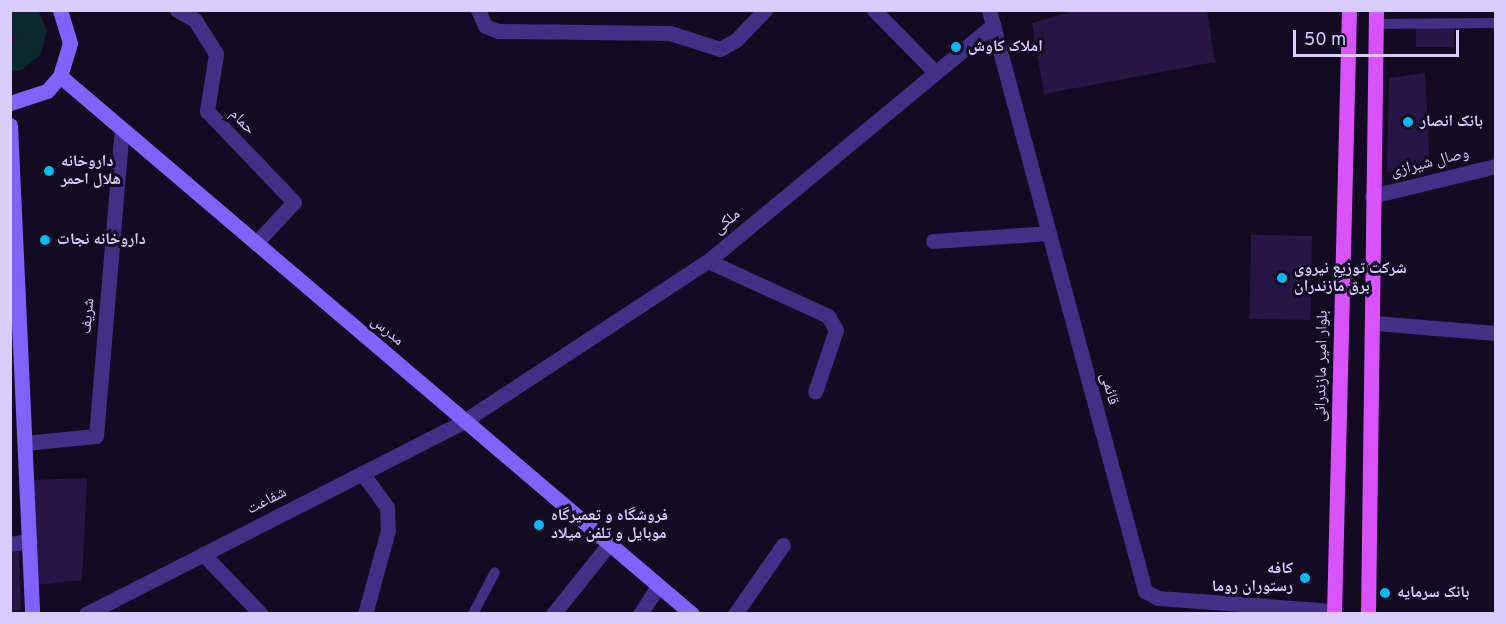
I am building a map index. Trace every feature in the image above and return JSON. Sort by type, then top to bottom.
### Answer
[{"type":"main road","points":[[10,103],[47,91],[60,76],[70,43],[60,10]]},
{"type":"main road","name":"بلوار امیر مازندرانی","points":[[1334,612],[1349,10]]},
{"type":"main road","points":[[1368,614],[1374,323],[1372,196],[1376,17]]},
{"type":"main road","name":"مدرس","points":[[60,76],[692,614]]},
{"type":"main road","points":[[10,125],[15,322],[25,443],[32,614]]},
{"type":"street","name":"حمام","points":[[177,10],[195,20],[216,54],[207,111],[294,202],[256,243]]},
{"type":"street","points":[[478,10],[485,26],[498,31],[670,33],[706,48],[720,49],[736,40],[765,10]]},
{"type":"street","points":[[874,10],[935,72]]},
{"type":"street","name":"ملکی","points":[[464,420],[708,261],[935,72],[991,18]]},
{"type":"street","name":"قائمی","points":[[991,18],[1145,591],[1158,598],[1334,612]]},
{"type":"street","name":"شریف","points":[[25,443],[96,436],[122,129]]},
{"type":"street","name":"وصال شیرازی","points":[[1372,196],[1496,166]]},
{"type":"street","points":[[933,241],[1049,232]]},
{"type":"street","points":[[708,261],[828,316],[836,330],[815,392]]},
{"type":"street","points":[[1374,323],[1496,333]]},
{"type":"street","name":"شفاعت","points":[[86,614],[464,420]]},
{"type":"street","points":[[362,473],[387,507],[388,531],[365,614]]},
{"type":"street","points":[[10,544],[30,541]]},
{"type":"street","points":[[553,614],[609,544]]},
{"type":"street","points":[[735,614],[783,545]]},
{"type":"street","points":[[203,554],[261,614]]},
{"type":"street","points":[[640,614],[658,586]]},
{"type":"lane","points":[[1376,17],[1496,23]]},
{"type":"lane","points":[[473,614],[495,572]]},
{"type":"green space","points":[[11,11],[38,11],[47,30],[41,54],[22,70],[11,72]]},
{"type":"building","points":[[1076,10],[1207,10],[1215,62],[1044,94],[1032,23]]},
{"type":"building","points":[[1416,24],[1454,24],[1454,47],[1416,47]]},
{"type":"building","points":[[10,30],[18,38],[10,48]]},
{"type":"building","name":"بانک انصار","points":[[1425,73],[1430,167],[1387,172],[1389,78]]},
{"type":"building","name":"شرکت توزیع نیروی برق مازندران","points":[[1251,235],[1312,236],[1311,320],[1250,319]]},
{"type":"building","points":[[87,478],[82,580],[37,585],[33,480]]},
{"type":"building","points":[[19,551],[21,610],[10,612],[10,552]]},
{"type":"place","name":"املاک کاوش","points":[[956,47]]},
{"type":"place","name":"بانک انصار","points":[[1408,122]]},
{"type":"place","name":"داروخانه هلال احمر","points":[[49,171]]},
{"type":"place","name":"داروخانه نجات","points":[[45,240]]},
{"type":"place","name":"شرکت توزیع نیروی برق مازندران","points":[[1282,278]]},
{"type":"place","name":"فروشگاه و تعمیرگاه موبایل و تلفن میلاد","points":[[539,525]]},
{"type":"place","name":"کافه رستوران روما","points":[[1305,578]]},
{"type":"place","name":"بانک سرمایه","points":[[1385,593]]}]
